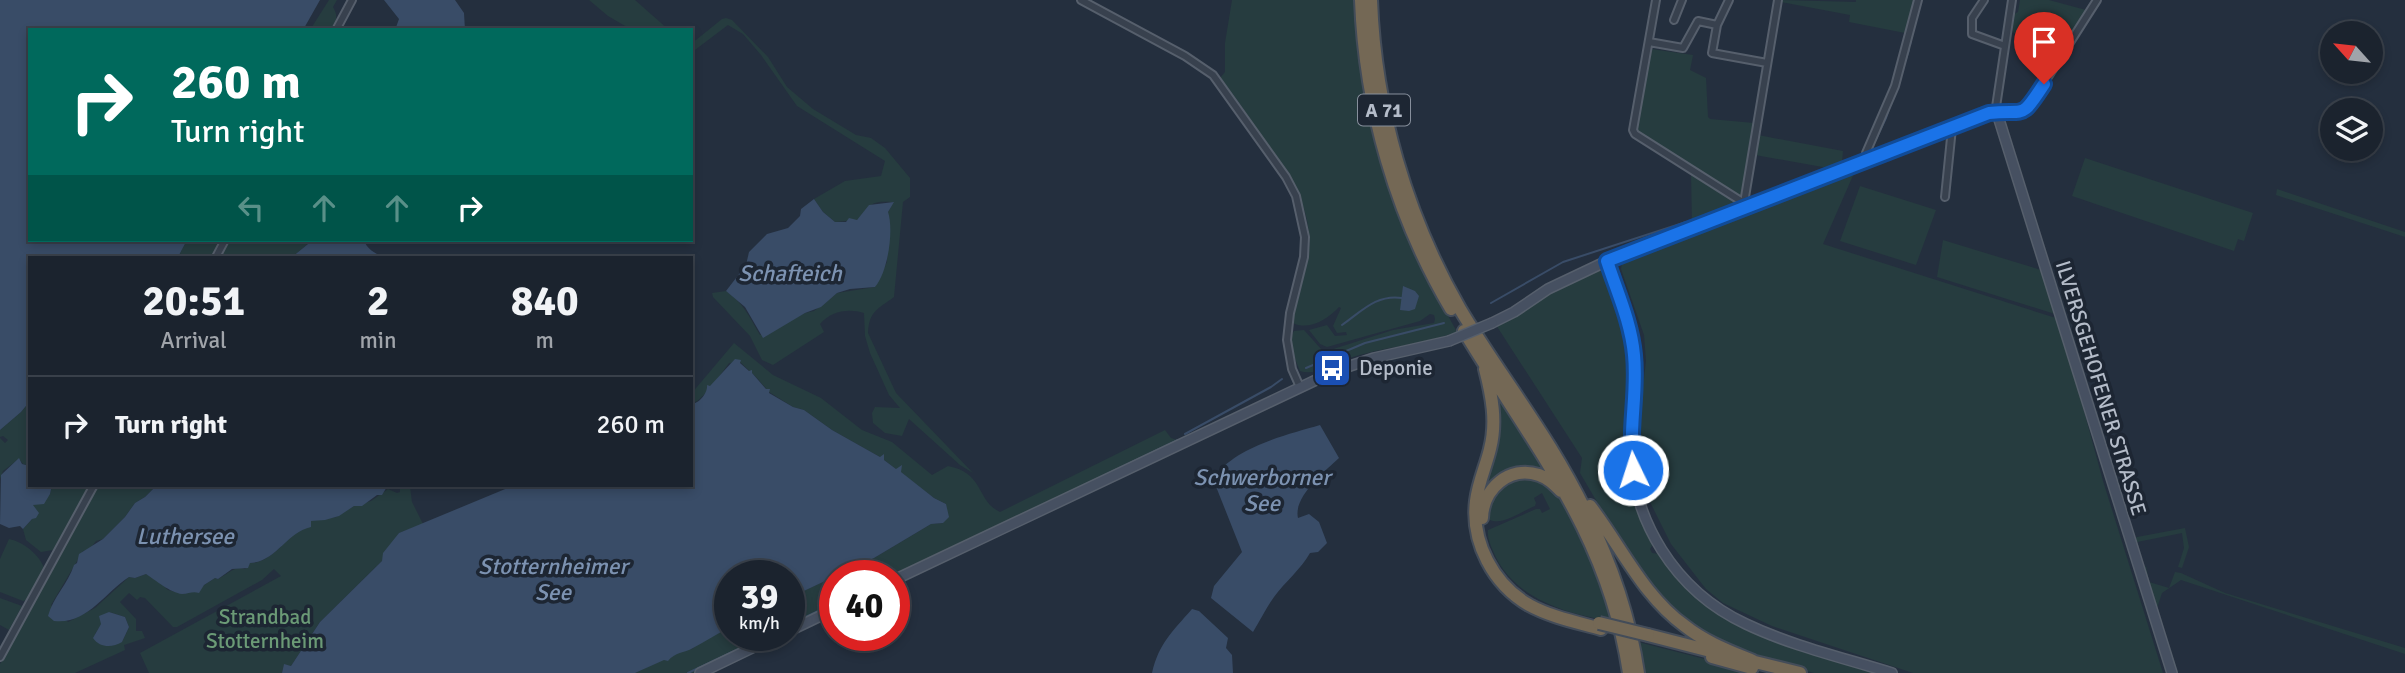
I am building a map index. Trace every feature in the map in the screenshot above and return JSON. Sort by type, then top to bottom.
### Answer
[{"type":"highway","name":"A 71","points":[[1361,0],[1373,100],[1394,183],[1417,243],[1434,278],[1482,359],[1570,499],[1615,607],[1629,673]]},
{"type":"highway","name":"A 71","points":[[1371,0],[1376,57],[1387,121],[1406,188],[1427,242],[1461,309],[1572,484],[1613,572],[1624,604],[1638,673]]},
{"type":"highway","points":[[1482,359],[1494,421],[1490,450],[1476,498],[1476,525],[1483,551],[1497,576],[1518,598],[1562,619],[1800,673]]},
{"type":"highway","points":[[1570,499],[1552,482],[1536,474],[1518,473],[1508,476],[1488,493],[1483,504],[1484,538],[1502,573],[1522,593],[1556,610],[1600,626]]},
{"type":"highway","points":[[1572,484],[1642,581],[1674,618],[1716,645],[1753,661]]},
{"type":"highway","points":[[1649,638],[1773,673]]},
{"type":"street","points":[[337,28],[352,0]]},
{"type":"street","points":[[1081,0],[1201,65],[1222,84],[1286,177],[1296,196],[1305,237],[1304,257],[1290,313],[1287,340],[1289,357],[1300,387]]},
{"type":"street","points":[[1656,0],[1633,130],[1635,134],[1745,205]]},
{"type":"street","points":[[1675,20],[1682,0]]},
{"type":"street","points":[[1729,0],[1717,25],[1712,53],[1767,63]]},
{"type":"street","points":[[1745,205],[1778,0]]},
{"type":"street","points":[[1866,161],[1866,153],[1895,86],[1918,0]]},
{"type":"street","points":[[1984,0],[1972,18],[1972,34],[2005,46]]},
{"type":"street","points":[[1997,113],[2012,0]]},
{"type":"street","points":[[910,572],[1353,364],[1449,341],[1514,312],[1548,289],[1607,261],[1745,205],[1989,113],[2016,114],[2025,111],[2097,0]]},
{"type":"street","points":[[1649,42],[1684,48],[1698,21],[1717,25]]},
{"type":"street","name":"ILVERSGEHOFENER STRASSE","points":[[1997,113],[2172,673]]},
{"type":"street","points":[[1945,197],[1952,128]]},
{"type":"street","points":[[1607,261],[1629,323],[1634,355],[1635,382],[1630,443],[1639,503],[1650,532],[1664,555],[1695,590],[1713,606],[1730,616],[1766,632],[1892,673]]},
{"type":"street","points":[[0,657],[93,487]]},
{"type":"street","points":[[700,673],[746,651]]},
{"type":"green space","points":[[329,0],[337,0],[333,7],[336,18],[333,28],[311,28]]},
{"type":"green space","points":[[589,0],[635,0],[667,28],[629,28]]},
{"type":"green space","points":[[1232,0],[1356,0],[1385,174],[1417,259],[1457,332],[1360,355],[1317,371],[1300,371],[1292,346],[1294,331],[1304,330],[1321,349],[1327,351],[1393,330],[1434,323],[1435,319],[1434,315],[1430,314],[1420,321],[1327,347],[1320,344],[1309,330],[1327,325],[1335,336],[1347,335],[1346,332],[1337,333],[1333,326],[1341,308],[1312,325],[1293,323],[1294,305],[1309,250],[1306,215],[1285,169],[1220,78],[1225,72],[1225,43]]},
{"type":"green space","points":[[1781,0],[1914,2],[1905,33],[1849,22],[1850,15]]},
{"type":"green space","points":[[2020,0],[2049,0],[2086,10],[2062,47],[2014,33],[2010,28],[2012,15],[2018,12]]},
{"type":"green space","points":[[722,19],[732,20],[768,57],[787,87],[813,109],[856,135],[871,138],[885,148],[910,178],[910,197],[903,202],[894,297],[872,315],[868,333],[896,393],[973,473],[960,465],[909,419],[902,436],[885,433],[873,423],[872,413],[875,407],[900,408],[889,395],[870,353],[865,336],[864,313],[846,311],[829,316],[820,324],[824,332],[773,365],[762,360],[750,336],[713,297],[712,293],[726,291],[732,295],[746,311],[760,335],[814,311],[837,293],[875,287],[887,262],[888,212],[893,202],[874,203],[857,220],[835,222],[823,212],[814,199],[845,181],[881,176],[885,161],[797,106],[761,55],[743,34],[728,25],[693,51],[693,41]]},
{"type":"green space","points":[[1651,49],[1693,55],[1690,70],[1706,78],[1710,119],[1754,123],[1741,195],[1738,196],[1637,132]]},
{"type":"green space","points":[[1758,135],[1843,151],[1842,163],[1828,168],[1755,155]]},
{"type":"green space","points":[[2085,158],[2253,213],[2244,241],[2238,239],[2234,251],[2072,196]]},
{"type":"green space","points":[[1855,171],[1823,244],[2059,319],[2103,481],[2163,673],[1913,673],[1772,626],[1723,603],[1706,589],[1671,544],[1650,502],[1639,448],[1646,361],[1644,335],[1621,269],[1622,262]]},
{"type":"green space","points":[[1691,174],[1739,203],[1735,208],[1692,224]]},
{"type":"green space","points":[[1860,186],[1936,210],[1916,265],[1840,241]]},
{"type":"green space","points":[[2277,189],[2405,232],[2405,237],[2276,195]]},
{"type":"green space","points":[[1943,240],[2041,270],[2055,314],[1937,277]]},
{"type":"green space","points":[[186,242],[221,242],[213,256],[179,256]]},
{"type":"green space","points":[[229,242],[311,242],[293,256],[222,256]]},
{"type":"green space","points":[[1598,268],[1605,273],[1617,294],[1629,338],[1630,464],[1644,522],[1653,544],[1650,549],[1652,553],[1660,554],[1689,589],[1770,637],[1771,642],[1775,639],[1884,673],[1814,673],[1757,658],[1723,645],[1668,607],[1634,565],[1580,473],[1582,458],[1496,325],[1539,297]]},
{"type":"green space","points":[[734,343],[773,375],[821,398],[862,430],[892,442],[932,475],[948,466],[968,475],[992,507],[1000,512],[1165,430],[1171,438],[1180,441],[910,568],[910,560],[870,560],[931,524],[943,523],[946,504],[880,457],[832,430],[804,410],[793,407],[769,392],[740,362],[729,363],[706,393],[693,403],[693,392]]},
{"type":"green space","points":[[1497,398],[1547,471],[1495,478],[1482,493]]},
{"type":"green space","points":[[28,403],[28,465],[19,459],[3,471],[0,479],[0,438],[5,443],[8,440],[0,437],[0,430]]},
{"type":"green space","points":[[1536,477],[1559,493],[1574,517],[1597,573],[1611,621],[1576,614],[1542,601],[1513,581],[1493,551],[1488,530],[1536,509],[1540,509],[1542,513],[1550,509],[1542,493],[1534,498],[1535,506],[1501,521],[1489,519],[1484,515],[1485,507],[1509,478]]},
{"type":"green space","points":[[52,487],[89,487],[59,542],[53,550],[41,552],[26,540],[23,529],[32,519],[33,505],[50,494]]},
{"type":"green space","name":"Strandbad Stotternheim","points":[[97,487],[155,487],[135,503],[103,539],[96,541],[89,550],[83,551],[51,605],[68,622],[95,608],[129,577],[146,574],[168,590],[184,594],[235,569],[245,569],[250,563],[263,560],[311,521],[336,517],[354,506],[371,501],[388,489],[397,493],[400,492],[400,487],[410,487],[412,502],[423,524],[399,533],[382,561],[320,622],[291,666],[284,665],[282,673],[149,673],[140,653],[281,576],[274,569],[262,580],[177,627],[173,627],[145,598],[140,597],[137,600],[129,593],[120,602],[136,619],[136,631],[142,631],[145,638],[124,645],[125,650],[75,673],[0,673],[0,664]],"holes":[[[109,612],[125,617],[129,627],[122,642],[95,634]]]},
{"type":"green space","points":[[2185,528],[2189,547],[2182,568],[2178,567],[2184,548],[2182,533],[2137,542],[2139,554],[2134,539],[2137,537]]},
{"type":"green space","points":[[9,539],[31,550],[45,570],[27,600],[0,592],[0,559]]},
{"type":"green space","points":[[2146,566],[2149,582],[2169,588],[2175,572],[2181,573],[2225,593],[2405,648],[2405,654],[2181,580],[2162,593],[2157,608],[2178,673],[2174,673],[2142,569]]},
{"type":"green space","points":[[819,584],[819,613],[805,619],[805,590]]},
{"type":"green space","points":[[0,598],[22,606],[9,630],[0,625]]},
{"type":"green space","points":[[714,634],[714,651],[739,651],[693,673],[635,673],[683,650],[692,649]]},
{"type":"green space","points":[[1638,642],[1760,673],[1644,673]]},
{"type":"water","points":[[0,0],[320,0],[304,28],[28,28],[28,242],[186,242],[179,256],[28,256],[28,403],[0,430]]},
{"type":"water","points":[[384,0],[455,0],[464,13],[465,28],[396,28],[399,19]]},
{"type":"water","name":"Schafteich","points":[[814,199],[823,212],[835,222],[846,222],[849,218],[857,220],[869,205],[894,202],[888,212],[890,240],[880,280],[875,287],[837,293],[821,307],[805,313],[763,338],[745,307],[726,291],[746,265],[749,252],[767,234],[788,228],[800,216],[801,209]]},
{"type":"water","points":[[311,242],[365,242],[373,252],[384,256],[293,256]]},
{"type":"water","points":[[1403,286],[1415,291],[1419,296],[1415,309],[1400,310]]},
{"type":"water","name":"Stotternheimer See","points":[[735,359],[741,360],[740,363],[749,371],[752,370],[766,389],[770,389],[769,393],[793,407],[804,410],[832,430],[880,457],[884,454],[884,460],[896,469],[902,465],[901,472],[946,504],[949,517],[943,523],[931,524],[870,560],[819,560],[819,584],[805,590],[805,560],[714,560],[714,636],[668,661],[664,660],[635,673],[282,673],[284,664],[291,666],[320,622],[382,561],[383,553],[399,533],[510,487],[693,487],[693,404],[704,395],[707,385],[710,386]]},
{"type":"water","name":"Schwerborner See","points":[[1320,425],[1339,458],[1305,493],[1300,502],[1298,518],[1309,514],[1319,522],[1327,543],[1318,552],[1310,553],[1274,597],[1253,632],[1211,598],[1214,586],[1242,552],[1213,479],[1222,468],[1247,450]]},
{"type":"water","points":[[19,458],[22,464],[28,466],[28,487],[52,487],[44,504],[33,505],[39,513],[23,529],[20,526],[9,528],[0,524],[1,475]]},
{"type":"water","name":"Luthersee","points":[[155,487],[387,487],[382,495],[377,495],[362,506],[354,506],[339,516],[311,521],[311,527],[295,535],[267,558],[250,563],[248,568],[232,569],[204,585],[199,593],[178,593],[146,574],[129,577],[86,613],[66,621],[54,621],[48,616],[50,609],[77,563],[79,554],[103,539],[135,503]]},
{"type":"water","points":[[1192,609],[1199,611],[1228,638],[1226,648],[1232,655],[1233,673],[1152,673],[1162,646]]},
{"type":"water","points":[[109,612],[125,617],[129,627],[122,642],[106,646],[93,638],[101,624],[99,616]]},
{"type":"waterway","points":[[1910,45],[1912,34]]},
{"type":"waterway","points":[[1869,154],[1886,118],[1909,50]]},
{"type":"waterway","points":[[1750,199],[1860,158]]},
{"type":"waterway","points":[[1696,220],[1737,204]]},
{"type":"waterway","points":[[1491,303],[1563,262],[1686,222]]},
{"type":"waterway","points":[[1342,325],[1377,301],[1402,298]]},
{"type":"waterway","points":[[1306,368],[1365,343],[1444,323]]},
{"type":"waterway","points":[[1185,434],[1282,379]]},
{"type":"waterway","points":[[990,530],[1178,440]]},
{"type":"waterway","points":[[805,617],[819,611]]},
{"type":"waterway","points":[[688,673],[734,651]]},
{"type":"place","name":"Deponie","points":[[1332,368]]},
{"type":"route","points":[[1633,470],[1630,443],[1635,382],[1634,355],[1629,323],[1607,261],[1989,113],[2016,114],[2025,111],[2044,84]]}]
